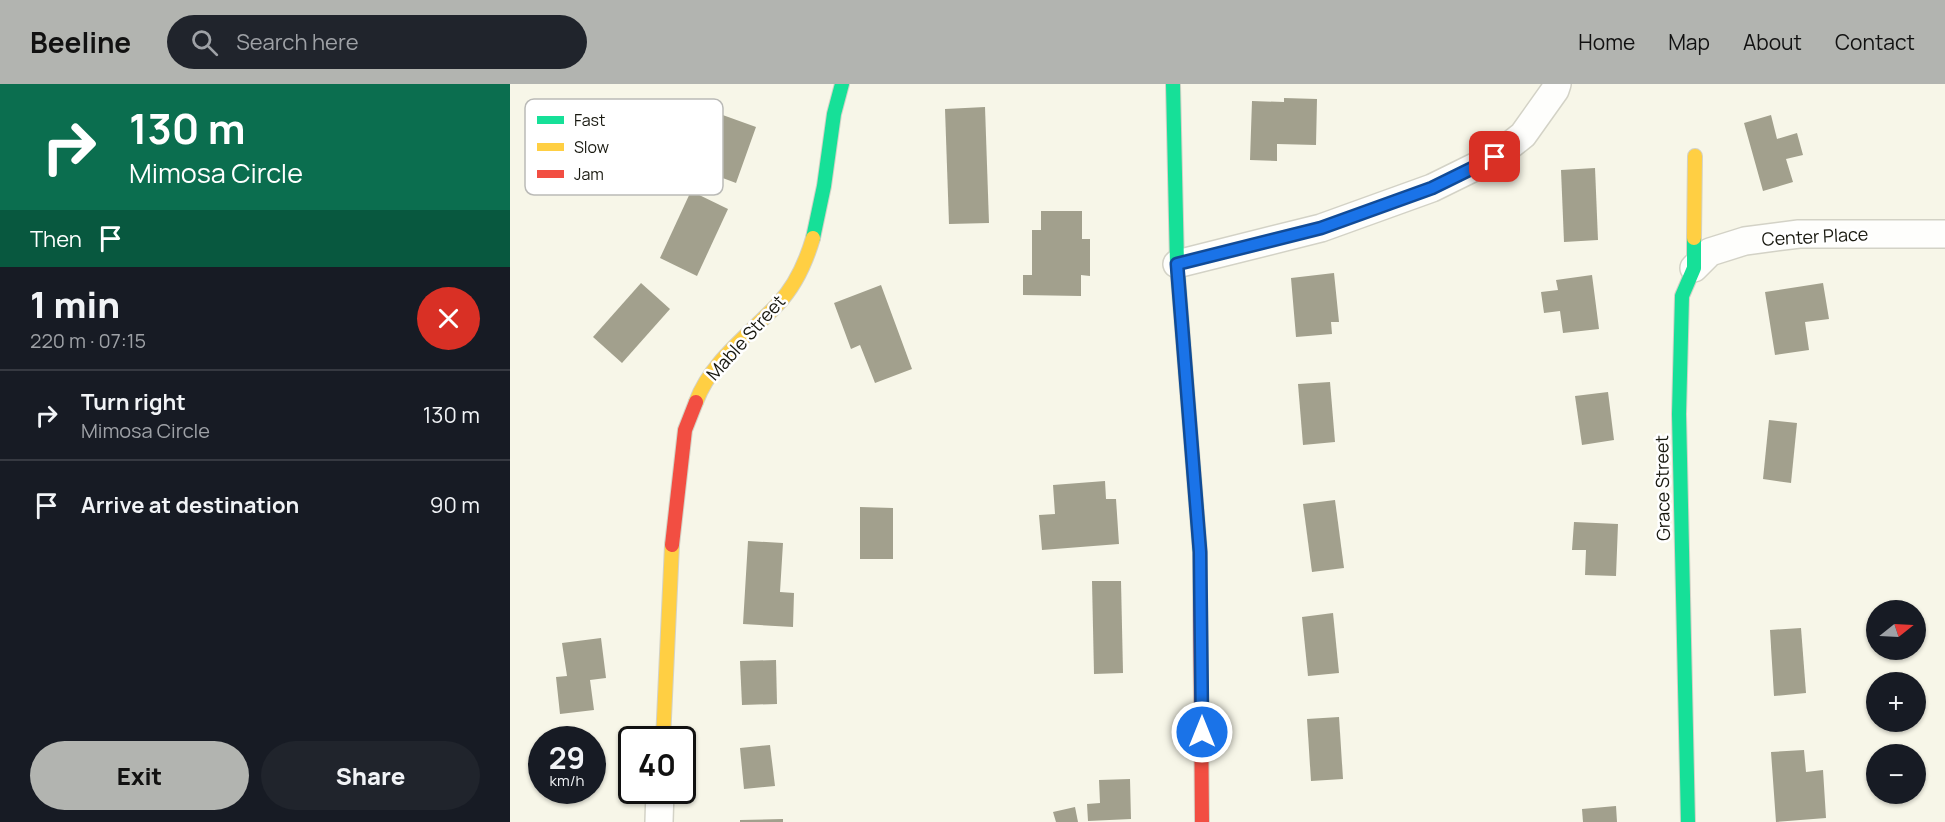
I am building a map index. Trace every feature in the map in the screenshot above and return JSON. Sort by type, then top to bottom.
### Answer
[{"type":"street","name":"Mable Street","points":[[664,726],[672,540],[685,430],[700,388],[727,354],[780,302],[800,274],[812,241],[824,186],[834,114],[842,84]]},
{"type":"street","points":[[1173,84],[1177,264],[1200,552],[1202,822]]},
{"type":"street","points":[[1177,264],[1321,228],[1432,188],[1495,157],[1523,135],[1557,84]]},
{"type":"street","name":"Grace Street","points":[[1688,822],[1679,414],[1682,296],[1694,268],[1695,156]]},
{"type":"street","name":"Center Place","points":[[1694,268],[1710,252],[1745,241],[1798,234],[1945,234]]},
{"type":"street","points":[[659,822],[660,804]]},
{"type":"building","points":[[1284,98],[1317,99],[1316,145],[1277,144],[1277,161],[1250,160],[1252,101],[1284,102]]},
{"type":"building","points":[[985,107],[989,223],[949,224],[945,109]]},
{"type":"building","points":[[723,115],[756,127],[736,183],[723,178]]},
{"type":"building","points":[[1771,115],[1777,139],[1797,133],[1803,155],[1786,159],[1793,182],[1763,191],[1744,123]]},
{"type":"building","points":[[1595,168],[1598,240],[1564,242],[1561,170]]},
{"type":"building","points":[[689,195],[699,195],[728,209],[697,276],[660,258]]},
{"type":"building","points":[[1041,211],[1082,211],[1082,239],[1090,239],[1090,276],[1081,275],[1081,296],[1023,295],[1023,275],[1032,275],[1032,230],[1041,230]]},
{"type":"building","points":[[1334,273],[1339,322],[1331,322],[1332,334],[1296,337],[1291,278]]},
{"type":"building","points":[[1592,275],[1599,329],[1563,333],[1560,311],[1544,313],[1541,292],[1558,290],[1556,280]]},
{"type":"building","points":[[641,283],[670,309],[622,363],[593,337]]},
{"type":"building","points":[[1823,283],[1829,319],[1805,322],[1809,350],[1775,355],[1765,292]]},
{"type":"building","points":[[881,285],[912,369],[875,383],[860,345],[851,349],[834,303]]},
{"type":"building","points":[[1330,382],[1335,442],[1303,445],[1298,384]]},
{"type":"building","points":[[1608,392],[1614,440],[1582,445],[1575,396]]},
{"type":"building","points":[[1769,420],[1797,423],[1791,483],[1763,479]]},
{"type":"building","points":[[1105,481],[1106,499],[1116,499],[1119,544],[1042,550],[1039,515],[1055,514],[1053,485]]},
{"type":"building","points":[[1335,500],[1344,568],[1312,572],[1303,504]]},
{"type":"building","points":[[860,507],[893,508],[893,559],[860,559]]},
{"type":"building","points":[[1574,522],[1618,524],[1616,576],[1585,575],[1586,550],[1572,550]]},
{"type":"building","points":[[748,541],[783,543],[780,592],[794,593],[793,627],[743,624]]},
{"type":"building","points":[[1092,581],[1121,581],[1123,673],[1094,674]]},
{"type":"building","points":[[1333,613],[1339,673],[1308,676],[1302,617]]},
{"type":"building","points":[[1801,628],[1806,693],[1774,696],[1770,630]]},
{"type":"building","points":[[601,638],[606,678],[590,680],[594,710],[560,714],[556,677],[567,676],[562,643]]},
{"type":"building","points":[[776,660],[777,704],[742,705],[740,661]]},
{"type":"building","points":[[1339,717],[1343,779],[1311,781],[1307,719]]},
{"type":"building","points":[[770,745],[775,786],[744,789],[740,748]]},
{"type":"building","points":[[1804,750],[1806,772],[1823,770],[1826,818],[1776,822],[1771,752]]},
{"type":"building","points":[[1130,779],[1131,819],[1088,821],[1087,804],[1100,803],[1099,780]]},
{"type":"building","points":[[1616,806],[1617,822],[1583,822],[1582,809]]},
{"type":"building","points":[[1075,807],[1078,822],[1056,822],[1053,812]]},
{"type":"building","points":[[783,819],[783,822],[740,822],[740,820]]},
{"type":"traffic: fast","points":[[813,238],[824,186],[834,114],[842,84]]},
{"type":"traffic: fast","points":[[1173,84],[1177,264],[1200,552],[1200,590]]},
{"type":"traffic: fast","points":[[1688,822],[1679,414],[1682,296],[1694,268],[1694,238]]},
{"type":"traffic: slow","points":[[1694,238],[1695,156]]},
{"type":"traffic: slow","points":[[696,402],[703,387],[721,361],[790,289],[804,264],[813,238]]},
{"type":"traffic: slow","points":[[664,726],[672,545]]},
{"type":"traffic: jam","points":[[672,545],[685,430],[696,402]]},
{"type":"traffic: jam","points":[[1200,590],[1202,822]]},
{"type":"route","points":[[1202,732],[1200,552],[1177,264],[1321,228],[1432,188],[1495,157]]}]
